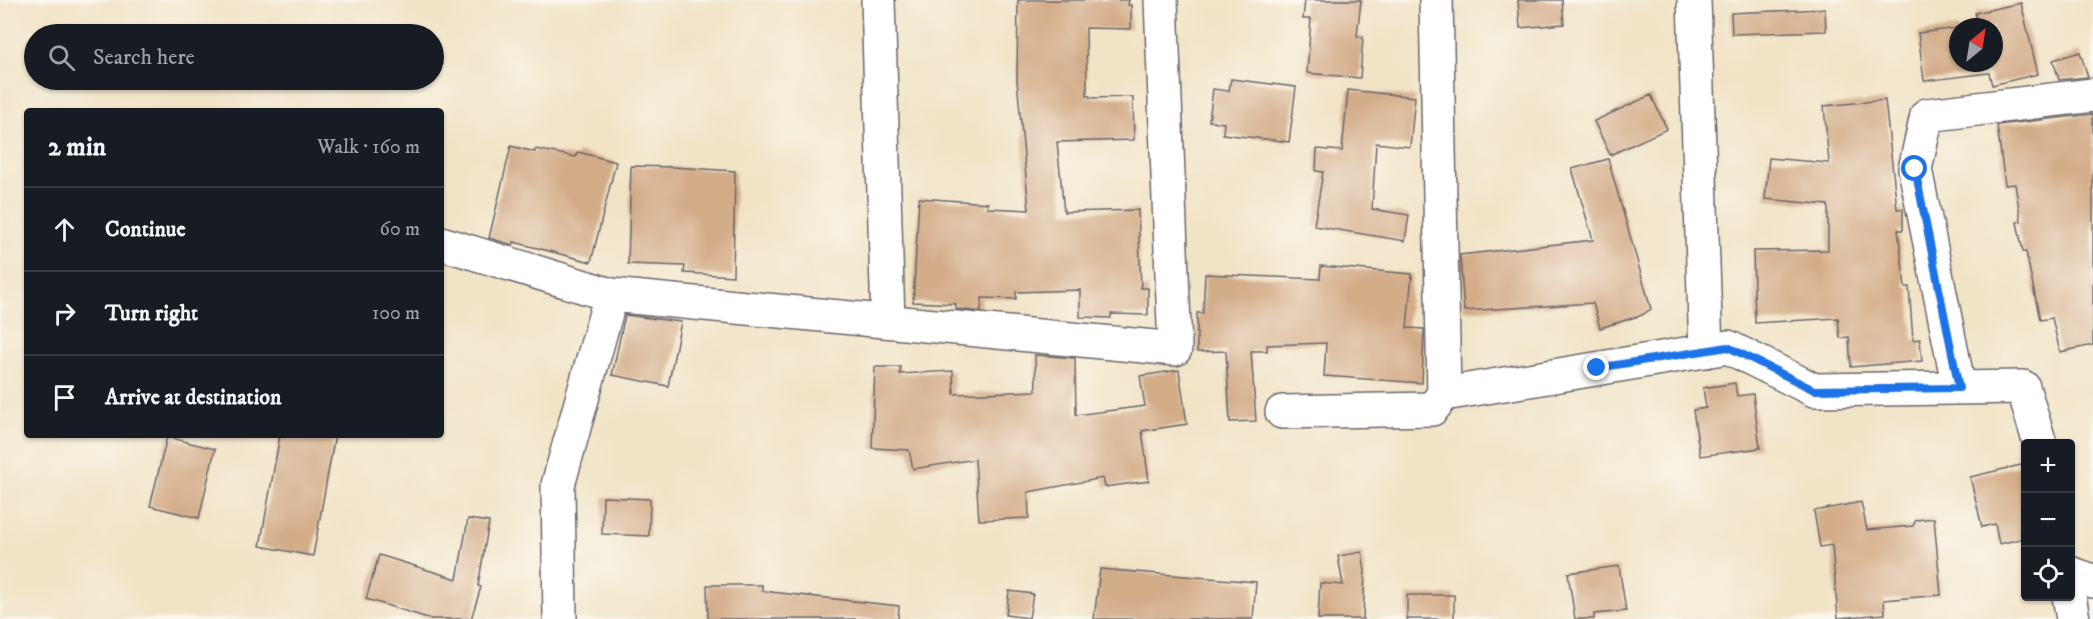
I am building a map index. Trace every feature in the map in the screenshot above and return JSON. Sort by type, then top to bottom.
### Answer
[{"type":"street","points":[[879,0],[888,321]]},
{"type":"street","points":[[444,244],[611,295],[1175,349],[1161,0]]},
{"type":"street","points":[[1282,412],[1432,409],[1444,394],[1436,0]]},
{"type":"street","points":[[1694,0],[1706,351]]},
{"type":"street","points":[[1959,388],[1915,169],[1927,115],[2093,95]]},
{"type":"street","points":[[560,619],[558,485],[611,295]]},
{"type":"street","points":[[1444,394],[1728,347],[1814,390],[2023,387],[2039,439]]},
{"type":"street","points":[[2075,575],[2093,581]]},
{"type":"street","points":[[2071,601],[2073,619]]},
{"type":"building","points":[[1018,0],[1129,0],[1131,29],[1086,28],[1087,96],[1090,98],[1133,97],[1134,140],[1057,142],[1064,212],[1138,210],[1141,288],[1148,288],[1148,315],[1111,314],[1111,318],[1080,317],[1080,290],[1016,292],[1016,299],[982,298],[981,312],[956,309],[956,304],[913,302],[919,198],[988,203],[987,208],[1029,210],[1017,80]]},
{"type":"building","points":[[1305,0],[1361,0],[1357,36],[1363,37],[1360,78],[1307,73],[1311,19],[1303,19]]},
{"type":"building","points":[[1518,0],[1562,0],[1564,24],[1520,28]]},
{"type":"building","points":[[2021,3],[2038,74],[1992,85],[1989,73],[1924,81],[1918,33],[1949,29],[1949,72],[2003,72],[2003,18],[1976,18],[1975,13]]},
{"type":"building","points":[[1825,9],[1826,31],[1732,34],[1731,13]]},
{"type":"building","points":[[2080,52],[2088,77],[2059,80],[2053,60]]},
{"type":"building","points":[[1231,79],[1296,87],[1289,142],[1223,134],[1224,123],[1209,121],[1213,89],[1229,91]]},
{"type":"building","points":[[1348,90],[1415,97],[1410,147],[1376,143],[1372,209],[1409,215],[1405,241],[1314,226],[1323,172],[1316,171],[1317,149],[1342,151]]},
{"type":"building","points":[[1651,95],[1667,129],[1610,155],[1594,121]]},
{"type":"building","points":[[1885,100],[1897,209],[1903,209],[1903,230],[1898,230],[1905,287],[1909,287],[1913,340],[1920,339],[1922,361],[1851,367],[1849,337],[1840,338],[1838,318],[1755,323],[1753,251],[1828,250],[1828,205],[1765,199],[1769,158],[1829,163],[1824,106]]},
{"type":"building","points":[[2093,114],[2093,345],[2060,352],[2052,318],[2040,320],[2026,252],[2023,252],[2017,222],[2021,221],[2015,184],[2005,185],[1997,125]]},
{"type":"building","points":[[511,146],[535,152],[536,149],[576,157],[578,152],[616,162],[591,262],[514,242],[513,245],[489,238]]},
{"type":"building","points":[[1608,159],[1651,309],[1642,315],[1600,328],[1593,303],[1464,311],[1460,255],[1593,240],[1572,169]]},
{"type":"building","points":[[631,166],[735,171],[733,276],[684,273],[685,266],[628,264]]},
{"type":"building","points":[[1321,266],[1412,274],[1407,328],[1424,329],[1422,383],[1324,376],[1326,343],[1267,345],[1267,351],[1251,351],[1256,421],[1230,422],[1226,351],[1197,352],[1197,313],[1203,313],[1205,274],[1320,279]]},
{"type":"building","points":[[625,315],[681,322],[668,386],[612,375]]},
{"type":"building","points":[[1035,355],[1075,358],[1076,415],[1145,406],[1140,376],[1179,370],[1187,424],[1142,431],[1149,481],[1105,487],[1103,478],[1028,492],[1029,518],[979,520],[975,459],[913,469],[909,450],[872,448],[875,367],[901,367],[900,374],[953,371],[954,394],[1036,391]]},
{"type":"building","points":[[1735,383],[1737,396],[1753,394],[1760,448],[1700,456],[1693,410],[1706,408],[1703,388]]},
{"type":"building","points":[[167,438],[215,449],[199,518],[150,506]]},
{"type":"building","points":[[279,438],[334,438],[313,556],[260,546]]},
{"type":"building","points":[[2021,465],[2021,539],[1999,544],[1995,524],[1982,527],[1970,477]]},
{"type":"building","points":[[603,497],[650,499],[649,536],[602,534]]},
{"type":"building","points":[[1861,502],[1867,530],[1913,526],[1916,520],[1934,518],[1941,595],[1884,600],[1885,614],[1838,618],[1832,545],[1820,547],[1814,511]]},
{"type":"building","points":[[468,519],[489,522],[478,586],[481,587],[471,619],[431,619],[366,599],[379,555],[457,579]]},
{"type":"building","points":[[1362,552],[1365,571],[1363,619],[1318,619],[1320,583],[1343,585],[1338,556]]},
{"type":"building","points":[[1619,566],[1626,611],[1594,614],[1594,619],[1575,619],[1568,573]]},
{"type":"building","points":[[1100,569],[1256,582],[1253,619],[1094,619]]},
{"type":"building","points":[[707,585],[762,585],[762,591],[899,606],[898,619],[708,619]]},
{"type":"building","points":[[1009,591],[1033,594],[1029,618],[1006,615]]},
{"type":"building","points":[[1407,595],[1454,595],[1454,619],[1407,619]]},
{"type":"route","points":[[1597,368],[1728,347],[1814,390],[1959,388],[1915,169]]}]
